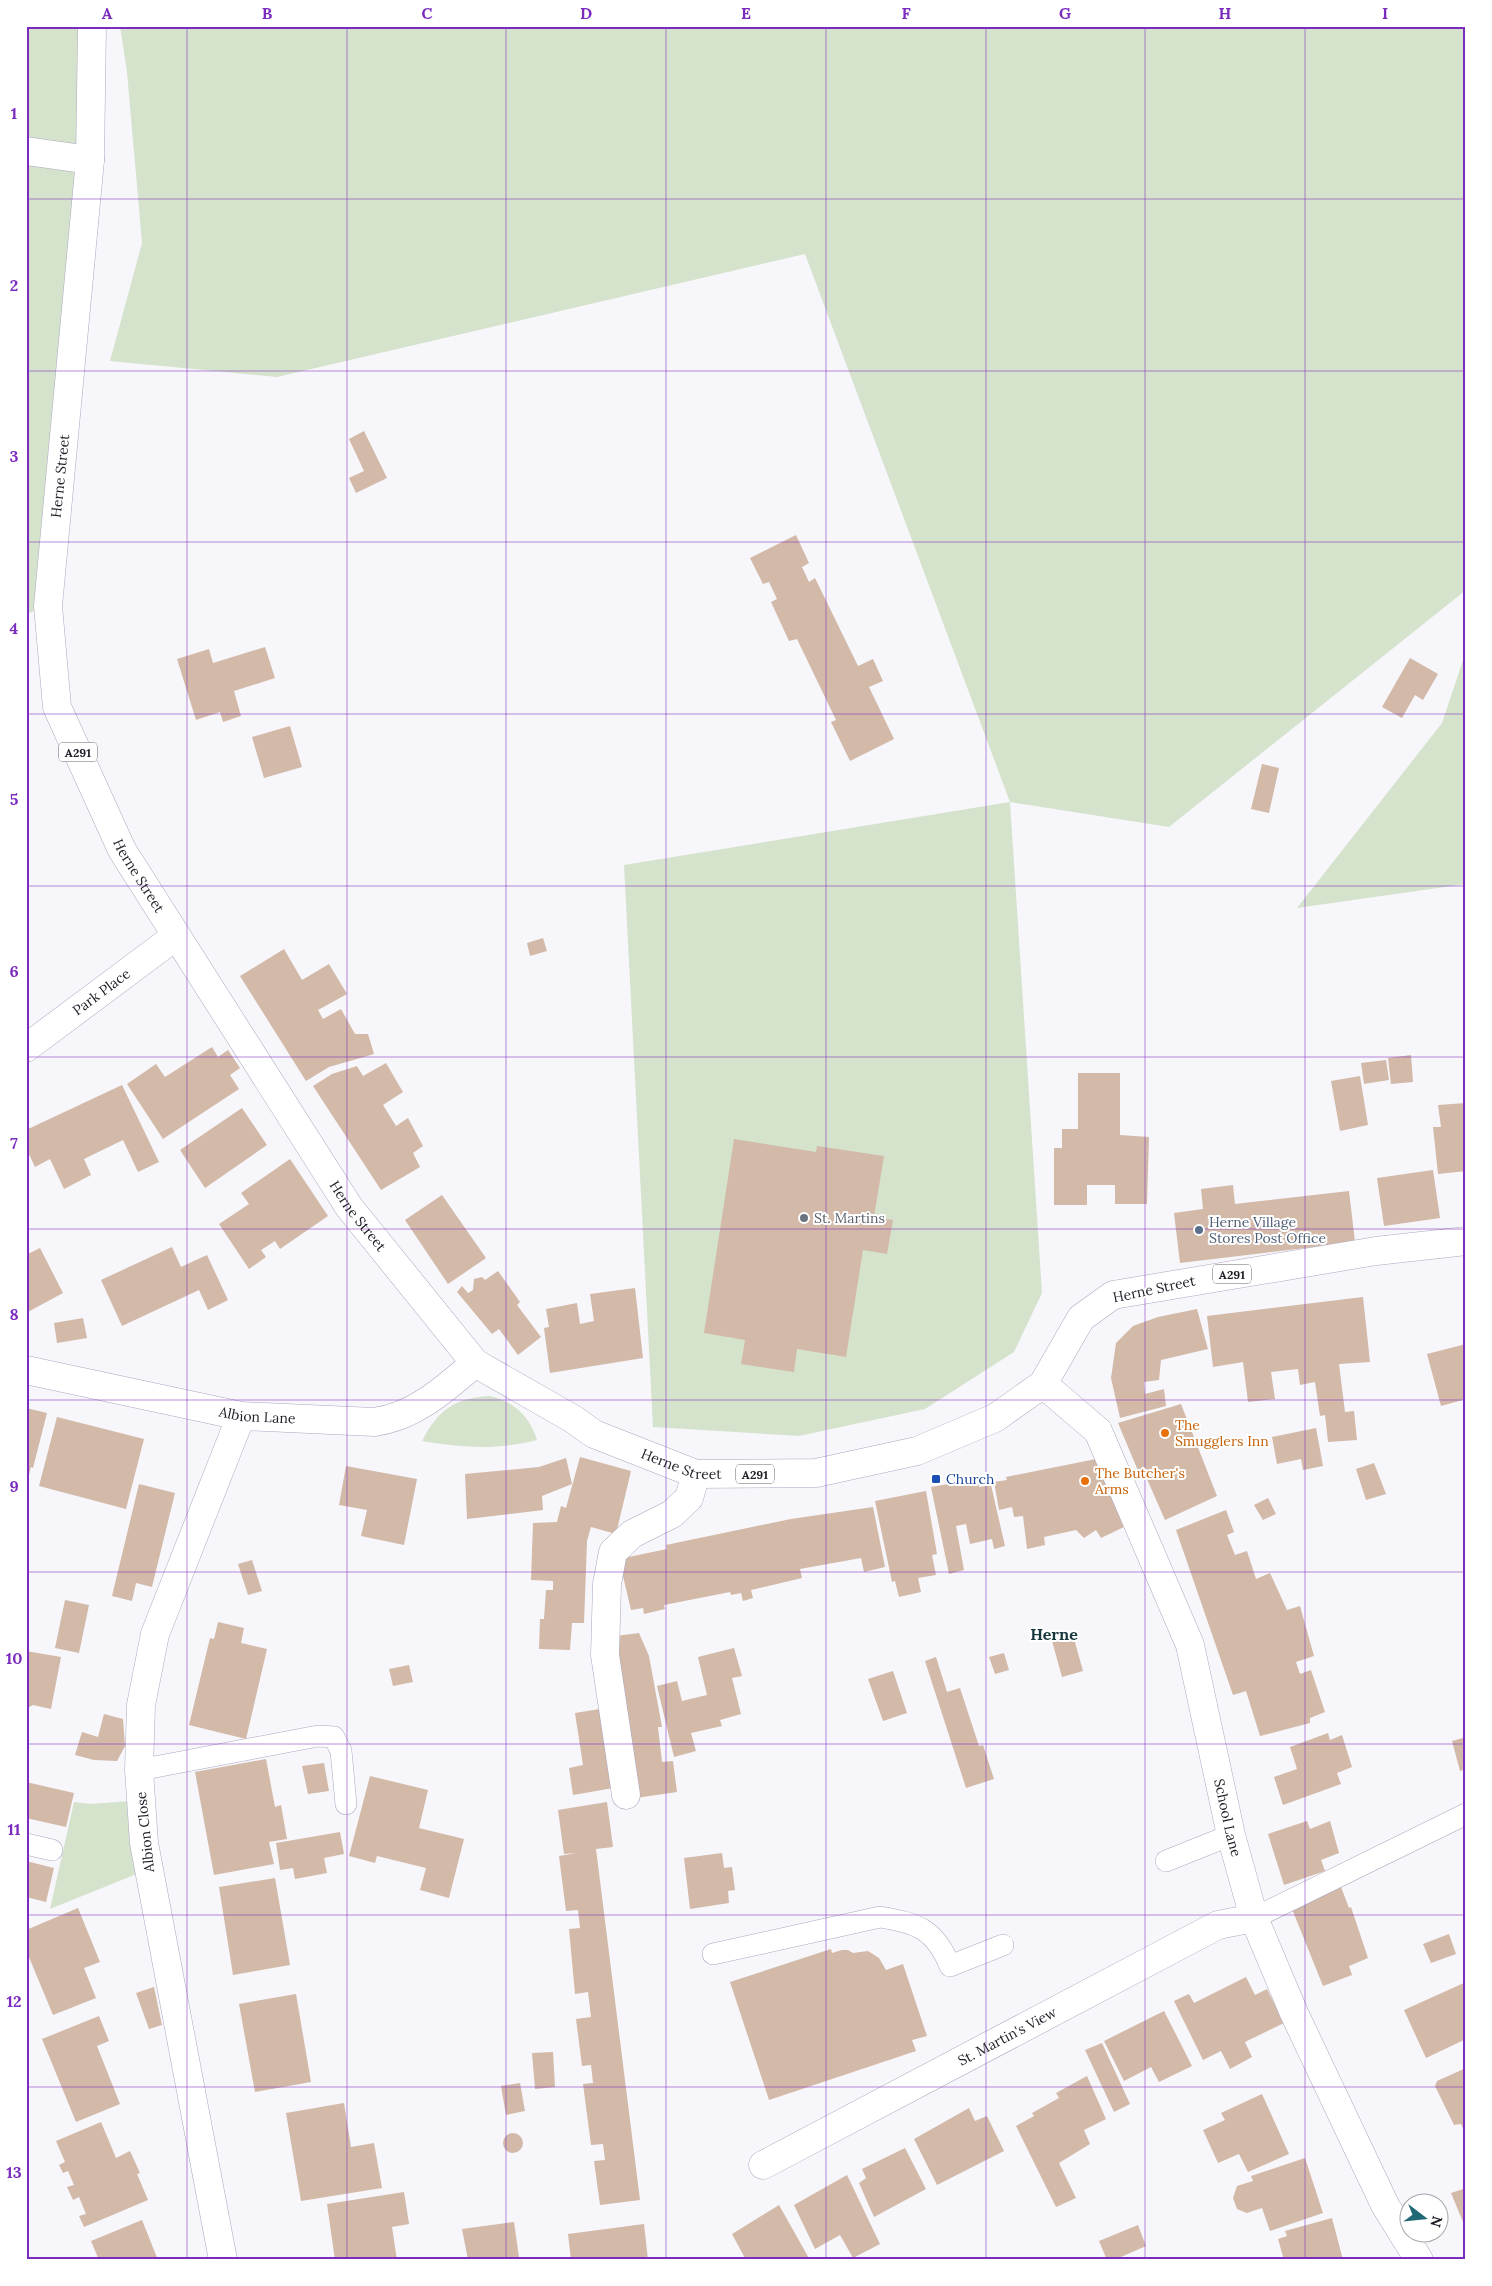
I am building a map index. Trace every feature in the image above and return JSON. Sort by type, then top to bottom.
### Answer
[{"type":"street","name":"Herne Street","points":[[92,26],[90,160],[48,606],[58,707],[122,850],[348,1207],[475,1364],[573,1419],[594,1434],[696,1474],[816,1473],[917,1451],[995,1418],[1043,1384],[1081,1318],[1113,1295],[1376,1251],[1466,1241]]},
{"type":"street","points":[[26,151],[90,160]]},
{"type":"street","name":"Park Place","points":[[26,1048],[176,936]]},
{"type":"street","name":"Albion Lane","points":[[26,1370],[241,1416],[374,1422],[393,1420],[436,1397],[475,1364]]},
{"type":"street","name":"School Lane","points":[[1043,1384],[1098,1431],[1190,1645],[1231,1835],[1254,1918],[1294,2013],[1381,2196],[1419,2260]]},
{"type":"street","name":"Albion Close","points":[[223,2260],[144,1843],[139,1770],[140,1705],[155,1634],[241,1416]]},
{"type":"street","points":[[626,1795],[605,1655],[607,1584],[613,1552],[632,1534],[672,1514],[689,1498],[696,1474]]},
{"type":"street","name":"St. Martin's View","points":[[763,2165],[1218,1925],[1254,1918]]},
{"type":"lane","points":[[139,1770],[318,1736],[334,1737],[341,1750],[346,1804]]},
{"type":"lane","points":[[1254,1918],[1466,1814]]},
{"type":"lane","points":[[1166,1861],[1231,1835]]},
{"type":"lane","points":[[26,1844],[52,1850]]},
{"type":"lane","points":[[713,1954],[880,1917],[908,1922],[929,1933],[944,1950],[950,1966],[1003,1946]]},
{"type":"green space","points":[[26,26],[92,26],[48,606],[26,614]]},
{"type":"green space","points":[[120,26],[1466,26],[1466,590],[1169,827],[1010,802],[805,254],[277,377],[110,361],[142,243],[127,72]]},
{"type":"green space","points":[[1466,651],[1466,884],[1297,908],[1442,723]]},
{"type":"green space","points":[[1010,802],[1042,1293],[1014,1352],[925,1409],[799,1436],[653,1427],[624,865]]},
{"type":"green space","points":[[490,1396],[506,1402],[520,1411],[530,1423],[537,1440],[494,1447],[451,1445],[422,1441],[434,1421],[448,1408],[466,1400]]},
{"type":"green space","points":[[131,1801],[149,1869],[50,1909],[74,1802],[90,1804]]},
{"type":"building","points":[[364,431],[387,478],[356,493],[349,478],[364,471],[349,439]]},
{"type":"building","points":[[796,535],[809,563],[802,567],[809,582],[815,578],[858,666],[873,659],[883,681],[869,687],[894,739],[850,761],[831,722],[836,720],[797,639],[789,641],[771,602],[777,599],[769,582],[763,584],[750,558]]},
{"type":"building","points":[[265,647],[275,678],[234,691],[241,716],[223,722],[220,712],[196,720],[177,659],[209,649],[213,663]]},
{"type":"building","points":[[1410,658],[1438,674],[1423,700],[1415,695],[1402,718],[1382,707]]},
{"type":"building","points":[[290,726],[302,767],[264,778],[252,737]]},
{"type":"building","points":[[1262,764],[1279,768],[1269,813],[1251,809]]},
{"type":"building","points":[[543,938],[547,951],[530,956],[527,943]]},
{"type":"building","points":[[284,949],[302,980],[329,964],[347,994],[318,1010],[323,1019],[341,1009],[355,1034],[368,1034],[374,1054],[329,1067],[306,1081],[240,976]]},
{"type":"building","points":[[212,1047],[218,1057],[228,1050],[240,1068],[230,1075],[239,1089],[163,1139],[127,1084],[156,1064],[165,1077]]},
{"type":"building","points":[[1411,1055],[1413,1082],[1391,1084],[1388,1058]]},
{"type":"building","points":[[1386,1060],[1389,1080],[1364,1084],[1361,1063]]},
{"type":"building","points":[[386,1063],[403,1092],[383,1105],[396,1126],[408,1118],[423,1146],[413,1153],[420,1167],[381,1190],[313,1086],[332,1074],[357,1066],[363,1076]]},
{"type":"building","points":[[1078,1073],[1120,1073],[1120,1135],[1149,1137],[1147,1204],[1115,1204],[1115,1185],[1087,1185],[1087,1205],[1054,1205],[1054,1148],[1062,1148],[1062,1129],[1078,1129]]},
{"type":"building","points":[[1360,1076],[1368,1125],[1340,1131],[1331,1081]]},
{"type":"building","points":[[122,1085],[159,1162],[138,1172],[123,1140],[84,1159],[91,1175],[64,1189],[50,1159],[35,1167],[26,1148],[26,1130]]},
{"type":"building","points":[[1466,1103],[1466,1171],[1438,1174],[1433,1127],[1441,1127],[1438,1105]]},
{"type":"building","points":[[242,1108],[267,1145],[205,1188],[180,1150]]},
{"type":"building","points":[[734,1139],[816,1152],[817,1146],[884,1156],[874,1217],[893,1220],[887,1254],[863,1250],[846,1357],[797,1349],[794,1372],[741,1364],[745,1340],[704,1333]]},
{"type":"building","points":[[290,1159],[328,1216],[280,1249],[275,1241],[261,1250],[266,1257],[249,1269],[219,1224],[249,1204],[241,1193]]},
{"type":"building","points":[[1433,1170],[1440,1218],[1384,1226],[1377,1178]]},
{"type":"building","points":[[1233,1185],[1235,1204],[1349,1191],[1355,1242],[1180,1263],[1174,1213],[1203,1209],[1201,1189]]},
{"type":"building","points":[[442,1195],[486,1258],[448,1284],[405,1220]]},
{"type":"building","points":[[172,1247],[181,1267],[207,1255],[228,1300],[208,1310],[199,1290],[122,1326],[101,1280]]},
{"type":"building","points":[[40,1248],[63,1293],[26,1313],[26,1255]]},
{"type":"building","points":[[498,1271],[520,1302],[517,1305],[541,1337],[518,1355],[499,1329],[492,1334],[457,1292],[462,1286],[468,1293],[473,1290],[474,1279],[482,1277],[485,1280]]},
{"type":"building","points":[[635,1288],[643,1358],[550,1373],[544,1328],[549,1327],[546,1309],[577,1303],[580,1324],[594,1321],[590,1294]]},
{"type":"building","points":[[1363,1297],[1370,1362],[1339,1364],[1345,1412],[1354,1411],[1357,1440],[1328,1442],[1325,1415],[1320,1416],[1315,1382],[1300,1385],[1298,1369],[1271,1372],[1275,1399],[1248,1402],[1243,1362],[1213,1367],[1207,1316]]},
{"type":"building","points":[[1197,1309],[1208,1349],[1161,1360],[1159,1380],[1144,1382],[1145,1394],[1164,1389],[1166,1406],[1120,1418],[1111,1378],[1116,1343],[1133,1326],[1158,1317]]},
{"type":"building","points":[[83,1318],[87,1338],[57,1343],[54,1323]]},
{"type":"building","points":[[1466,1344],[1466,1399],[1441,1406],[1427,1354]]},
{"type":"building","points":[[1181,1404],[1217,1496],[1165,1520],[1143,1470],[1139,1473],[1118,1423]]},
{"type":"building","points":[[26,1408],[47,1413],[33,1468],[31,1467],[27,1483]]},
{"type":"building","points":[[57,1417],[144,1439],[126,1509],[39,1486]]},
{"type":"building","points":[[1316,1428],[1323,1466],[1303,1470],[1301,1459],[1277,1464],[1272,1437]]},
{"type":"building","points":[[580,1457],[631,1471],[616,1534],[591,1527],[587,1541],[584,1623],[572,1623],[570,1650],[539,1649],[540,1619],[544,1619],[546,1590],[553,1590],[553,1581],[531,1580],[533,1523],[557,1522],[561,1506],[566,1508]]},
{"type":"building","points":[[566,1458],[572,1484],[542,1496],[543,1510],[467,1519],[465,1474],[539,1467]]},
{"type":"building","points":[[1096,1459],[1124,1527],[1101,1538],[1096,1530],[1084,1538],[1076,1530],[1044,1537],[1045,1545],[1027,1549],[1023,1516],[1014,1517],[1012,1507],[999,1510],[994,1482],[1007,1480],[1006,1477]]},
{"type":"building","points":[[1374,1463],[1386,1494],[1366,1500],[1356,1469]]},
{"type":"building","points":[[346,1466],[417,1479],[404,1545],[361,1536],[367,1510],[339,1505]]},
{"type":"building","points":[[977,1479],[979,1487],[991,1485],[1005,1546],[994,1549],[992,1539],[970,1544],[966,1524],[956,1526],[964,1570],[949,1574],[931,1487]]},
{"type":"building","points":[[139,1484],[175,1493],[152,1587],[136,1583],[132,1601],[112,1596]]},
{"type":"building","points":[[926,1491],[937,1554],[932,1555],[936,1575],[918,1578],[921,1592],[899,1597],[895,1581],[892,1582],[875,1501]]},
{"type":"building","points":[[1268,1498],[1276,1514],[1263,1520],[1254,1505]]},
{"type":"building","points":[[873,1507],[885,1567],[864,1572],[861,1558],[800,1569],[802,1578],[751,1590],[753,1598],[743,1601],[741,1593],[731,1595],[730,1592],[664,1605],[665,1609],[644,1614],[643,1608],[631,1610],[619,1559],[667,1549],[666,1545],[791,1519]]},
{"type":"building","points":[[1226,1510],[1234,1532],[1227,1535],[1235,1555],[1247,1551],[1256,1579],[1270,1573],[1287,1610],[1300,1606],[1314,1656],[1296,1662],[1300,1674],[1311,1670],[1325,1712],[1310,1718],[1310,1723],[1260,1736],[1246,1691],[1233,1695],[1176,1530]]},
{"type":"building","points":[[252,1560],[262,1591],[248,1595],[238,1564]]},
{"type":"building","points":[[65,1600],[89,1605],[79,1653],[55,1648]]},
{"type":"building","points":[[218,1622],[244,1628],[241,1643],[267,1649],[246,1739],[189,1725],[210,1638],[214,1639]]},
{"type":"building","points":[[639,1633],[649,1656],[662,1727],[658,1727],[662,1762],[673,1761],[677,1792],[636,1798],[615,1636]]},
{"type":"building","points":[[1073,1635],[1083,1671],[1062,1677],[1052,1641]]},
{"type":"building","points":[[734,1648],[742,1676],[732,1678],[741,1714],[720,1720],[722,1726],[691,1733],[696,1751],[674,1757],[657,1686],[677,1681],[682,1701],[707,1695],[698,1657]]},
{"type":"building","points":[[26,1651],[61,1657],[51,1709],[33,1705],[26,1709]]},
{"type":"building","points":[[1004,1653],[1009,1670],[995,1674],[989,1657]]},
{"type":"building","points":[[936,1657],[947,1692],[960,1688],[979,1746],[983,1745],[994,1779],[966,1788],[925,1661]]},
{"type":"building","points":[[409,1665],[413,1682],[393,1686],[389,1669]]},
{"type":"building","points":[[893,1671],[907,1713],[883,1721],[868,1679]]},
{"type":"building","points":[[606,1708],[619,1787],[573,1795],[569,1768],[583,1765],[575,1713]]},
{"type":"building","points":[[104,1714],[123,1719],[125,1746],[117,1761],[94,1760],[75,1755],[82,1732],[98,1737]]},
{"type":"building","points":[[1328,1733],[1330,1740],[1342,1735],[1352,1767],[1337,1773],[1341,1784],[1283,1805],[1274,1777],[1297,1769],[1290,1747]]},
{"type":"building","points":[[1466,1737],[1466,1769],[1460,1771],[1452,1741]]},
{"type":"building","points":[[266,1759],[275,1807],[281,1805],[287,1839],[269,1842],[274,1864],[214,1875],[195,1772]]},
{"type":"building","points":[[324,1763],[329,1791],[308,1794],[302,1766]]},
{"type":"building","points":[[370,1776],[428,1790],[419,1828],[464,1839],[449,1898],[420,1890],[426,1868],[377,1856],[375,1863],[349,1856]]},
{"type":"building","points":[[26,1782],[74,1793],[66,1827],[26,1818]]},
{"type":"building","points":[[607,1802],[613,1847],[596,1849],[640,2200],[600,2205],[594,2161],[605,2160],[603,2144],[591,2145],[583,2084],[593,2083],[591,2065],[582,2066],[576,2019],[591,2017],[588,1992],[575,1994],[569,1929],[580,1928],[578,1910],[566,1911],[559,1856],[577,1853],[564,1854],[558,1810]]},
{"type":"building","points":[[1307,1821],[1310,1829],[1330,1821],[1339,1853],[1321,1860],[1325,1871],[1284,1885],[1268,1834]]},
{"type":"building","points":[[340,1832],[344,1854],[324,1858],[327,1873],[295,1879],[293,1868],[280,1870],[276,1843]]},
{"type":"building","points":[[722,1853],[724,1868],[732,1867],[735,1890],[728,1891],[729,1903],[690,1909],[684,1858]]},
{"type":"building","points":[[26,1861],[54,1868],[46,1902],[26,1897]]},
{"type":"building","points":[[275,1878],[290,1965],[233,1975],[219,1887]]},
{"type":"building","points":[[1341,1887],[1349,1908],[1351,1907],[1368,1958],[1349,1966],[1352,1975],[1323,1986],[1290,1904]]},
{"type":"building","points":[[78,1908],[100,1962],[84,1968],[96,1998],[53,2015],[26,1950],[26,1930]]},
{"type":"building","points":[[1449,1934],[1456,1954],[1431,1963],[1423,1944]]},
{"type":"building","points":[[831,1949],[832,1953],[842,1950],[848,1950],[853,1953],[868,1951],[879,1958],[886,1970],[903,1964],[927,2036],[912,2040],[916,2051],[769,2100],[730,1982]]},
{"type":"building","points":[[1246,1977],[1255,1995],[1267,1989],[1284,2023],[1245,2042],[1252,2057],[1230,2069],[1221,2051],[1203,2060],[1174,2001],[1189,1994],[1194,2003]]},
{"type":"building","points":[[1466,1982],[1466,2039],[1426,2058],[1404,2010]]},
{"type":"building","points":[[154,1987],[162,2025],[149,2029],[136,1993]]},
{"type":"building","points":[[296,1994],[311,2082],[255,2092],[239,2004]]},
{"type":"building","points":[[1164,2011],[1192,2066],[1159,2082],[1151,2067],[1124,2081],[1104,2041]]},
{"type":"building","points":[[99,2016],[109,2041],[97,2046],[120,2104],[76,2122],[42,2039]]},
{"type":"building","points":[[1102,2043],[1130,2104],[1114,2112],[1085,2050]]},
{"type":"building","points":[[553,2052],[555,2087],[535,2089],[532,2053]]},
{"type":"building","points":[[1466,2068],[1466,2135],[1461,2124],[1454,2125],[1435,2086],[1437,2081]]},
{"type":"building","points":[[1087,2076],[1106,2119],[1084,2130],[1090,2144],[1059,2163],[1076,2198],[1056,2207],[1016,2126],[1034,2116],[1032,2113],[1059,2098],[1056,2093]]},
{"type":"building","points":[[520,2083],[525,2111],[506,2115],[501,2086]]},
{"type":"building","points":[[1262,2094],[1289,2154],[1248,2172],[1239,2154],[1218,2163],[1203,2130],[1225,2120],[1221,2113]]},
{"type":"building","points":[[344,2103],[351,2147],[374,2143],[382,2188],[301,2201],[286,2113]]},
{"type":"building","points":[[969,2108],[975,2121],[987,2116],[1004,2151],[937,2185],[914,2139]]},
{"type":"building","points":[[101,2122],[116,2158],[130,2151],[140,2173],[137,2174],[148,2200],[84,2227],[79,2216],[86,2214],[79,2197],[73,2200],[67,2187],[74,2185],[68,2171],[63,2173],[59,2165],[65,2162],[56,2141]]},
{"type":"building","points":[[513,2133],[520,2136],[523,2143],[520,2150],[513,2153],[506,2150],[503,2143],[506,2136]]},
{"type":"building","points":[[905,2148],[926,2189],[874,2217],[859,2183],[866,2178],[862,2169]]},
{"type":"building","points":[[1305,2158],[1323,2213],[1270,2231],[1262,2208],[1247,2213],[1237,2209],[1233,2198],[1237,2186],[1253,2181],[1251,2176]]},
{"type":"building","points":[[847,2175],[880,2244],[853,2258],[840,2235],[815,2249],[794,2205]]},
{"type":"building","points":[[1466,2188],[1466,2229],[1451,2193]]},
{"type":"building","points":[[404,2192],[409,2224],[392,2227],[397,2260],[335,2260],[327,2204]]},
{"type":"building","points":[[779,2205],[810,2260],[746,2260],[732,2234]]},
{"type":"building","points":[[1332,2218],[1343,2260],[1284,2260],[1278,2239],[1287,2236],[1285,2231]]},
{"type":"building","points":[[142,2220],[158,2260],[99,2260],[91,2241]]},
{"type":"building","points":[[514,2222],[519,2257],[468,2260],[462,2229]]},
{"type":"building","points":[[644,2224],[648,2260],[571,2260],[568,2234]]},
{"type":"building","points":[[1138,2225],[1146,2246],[1114,2260],[1107,2260],[1099,2241]]},
{"type":"place","name":"St. Martins","points":[[804,1218]]},
{"type":"place","name":"Herne Village Stores Post Office","points":[[1199,1230]]},
{"type":"place","name":"The Smugglers Inn","points":[[1165,1433]]},
{"type":"place","name":"Church","points":[[936,1479]]},
{"type":"place","name":"The Butcher's Arms","points":[[1085,1481]]},
{"type":"district","name":"Herne","points":[[1054,1634]]}]
